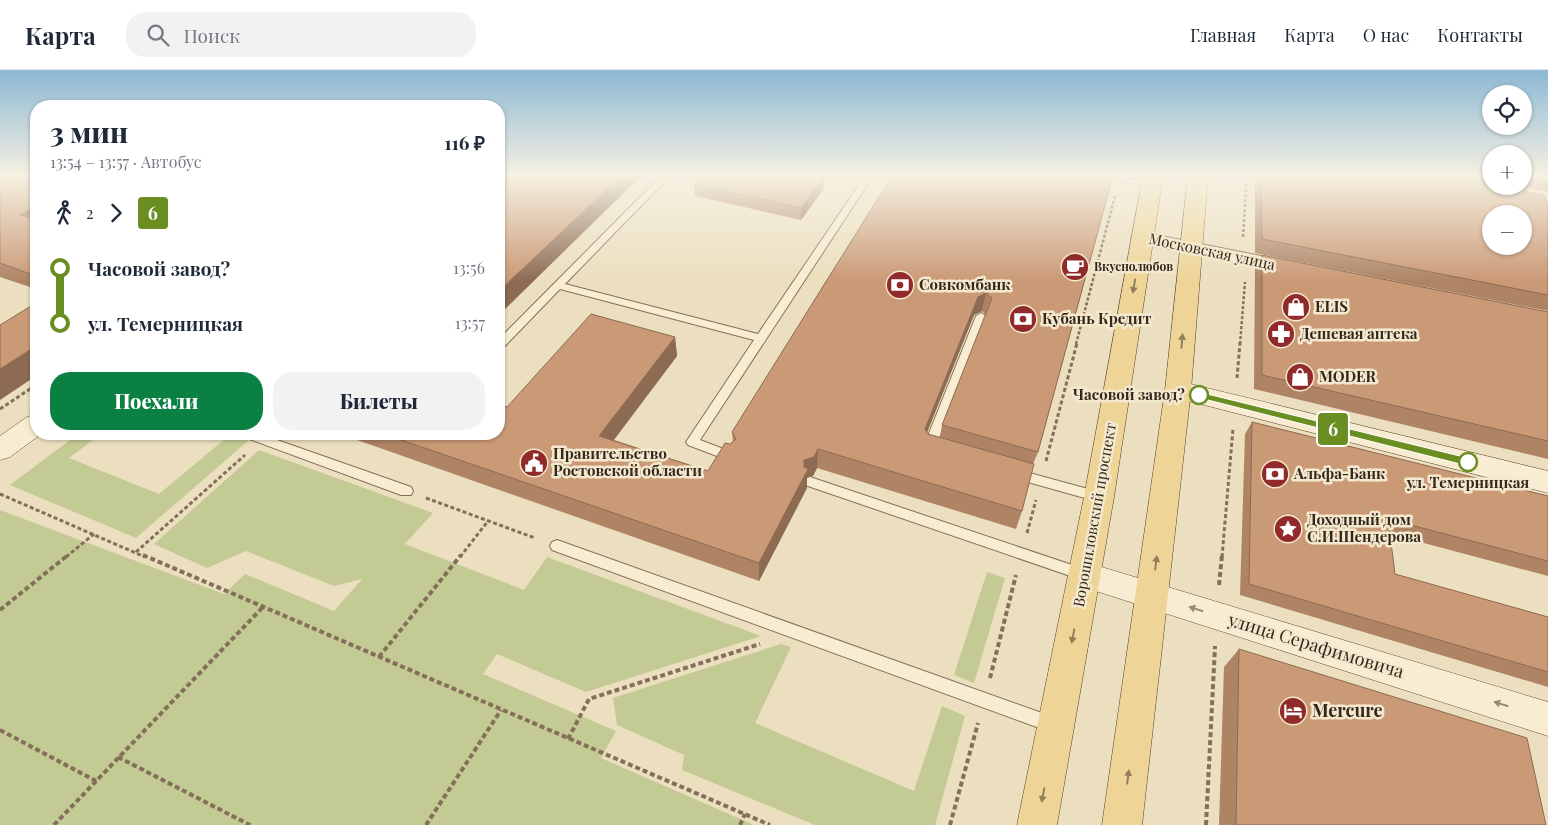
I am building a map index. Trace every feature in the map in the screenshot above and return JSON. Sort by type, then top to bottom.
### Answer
[{"type":"main road","name":"Ворошиловский проспект","points":[[1037,825],[1099,498],[1147,211]]},
{"type":"main road","points":[[1122,825],[1178,390],[1195,211]]},
{"type":"street","name":"Московская улица","points":[[1141,238],[1305,271]]},
{"type":"street","points":[[1178,390],[1548,482]]},
{"type":"street","points":[[0,450],[30,428]]},
{"type":"street","name":"улица Серафимовича","points":[[1085,575],[1548,719]]},
{"type":"lane","points":[[505,339],[631,211]]},
{"type":"lane","points":[[730,456],[692,442],[762,340],[846,211]]},
{"type":"lane","points":[[558,285],[762,340]]},
{"type":"lane","points":[[948,454],[929,448],[981,316]]},
{"type":"lane","points":[[266,440],[406,491]]},
{"type":"lane","points":[[1002,470],[1099,498]]},
{"type":"lane","points":[[810,482],[1085,575]]},
{"type":"lane","points":[[557,546],[781,625],[1056,726]]},
{"type":"path","points":[[1206,825],[1216,615],[1247,260],[1248,242],[1242,239],[1244,211]]},
{"type":"path","points":[[0,409],[30,389]]},
{"type":"path","points":[[136,552],[262,440]]},
{"type":"path","points":[[406,491],[557,546]]},
{"type":"path","points":[[0,494],[770,825]]},
{"type":"path","points":[[379,657],[488,521]]},
{"type":"path","points":[[0,610],[94,534]]},
{"type":"path","points":[[54,825],[263,607]]},
{"type":"path","points":[[568,739],[589,699],[773,640],[781,625]]},
{"type":"path","points":[[426,825],[501,710]]},
{"type":"path","points":[[0,730],[96,781]]},
{"type":"path","points":[[118,758],[250,825]]},
{"type":"path","points":[[740,825],[745,814]]},
{"type":"green space","points":[[70,440],[93,440],[69,458],[159,494],[224,440],[249,440],[136,538],[10,485]]},
{"type":"green space","points":[[259,450],[433,513],[405,544],[524,590],[547,557],[761,636],[586,692],[497,654],[483,674],[616,731],[601,758],[754,825],[0,825],[0,510],[224,594],[245,574],[334,611],[362,579],[334,586],[246,551],[207,568],[154,544]]},
{"type":"green space","points":[[987,572],[1005,578],[974,683],[954,675]]},
{"type":"green space","points":[[781,644],[791,647],[755,723],[914,791],[942,706],[965,716],[935,825],[815,825],[682,770],[684,755],[617,725],[613,698]]},
{"type":"building","points":[[0,211],[27,211],[20,215],[30,218],[30,274],[0,263]]},
{"type":"building","points":[[505,211],[584,211],[505,285]]},
{"type":"building","points":[[870,211],[1103,211],[1038,452],[942,425],[992,298],[986,293],[978,297],[925,429],[928,434],[1034,464],[1022,511],[818,449],[814,457],[804,460],[804,467],[808,469],[759,563],[401,440],[505,440],[505,406],[507,407],[591,314],[675,337],[599,436],[708,471],[725,443],[730,444],[736,439],[732,432]]},
{"type":"building","points":[[1262,211],[1482,211],[1482,255],[1532,255],[1532,211],[1548,211],[1548,295],[1262,239]]},
{"type":"building","points":[[1262,255],[1548,312],[1548,441],[1262,375]]},
{"type":"building","points":[[30,307],[30,350],[0,369],[0,325]]},
{"type":"building","points":[[1252,422],[1548,496],[1548,561],[1388,519],[1395,574],[1548,617],[1548,672],[1249,584]]},
{"type":"building","name":"Mercure","points":[[1239,649],[1527,738],[1546,825],[1236,825]]},
{"type":"bus line","name":"6","points":[[1199,395],[1468,462]]},
{"type":"place","name":"Вкуснолюбов","points":[[1075,267]]},
{"type":"place","name":"Совкомбанк","points":[[900,285]]},
{"type":"place","name":"ELIS","points":[[1296,307]]},
{"type":"place","name":"Кубань Кредит","points":[[1023,319]]},
{"type":"place","name":"Дешевая аптека","points":[[1281,334]]},
{"type":"place","name":"MODER","points":[[1300,377]]},
{"type":"place","name":"Часовой завод?","points":[[1199,395]]},
{"type":"place","name":"ул. Темерницкая","points":[[1468,462]]},
{"type":"place","name":"Правительство Ростовской области","points":[[534,463]]},
{"type":"place","name":"Альфа-Банк","points":[[1275,474]]},
{"type":"place","name":"Доходный дом С.И.Шендерова","points":[[1288,529]]},
{"type":"place","name":"Mercure","points":[[1293,711]]}]
